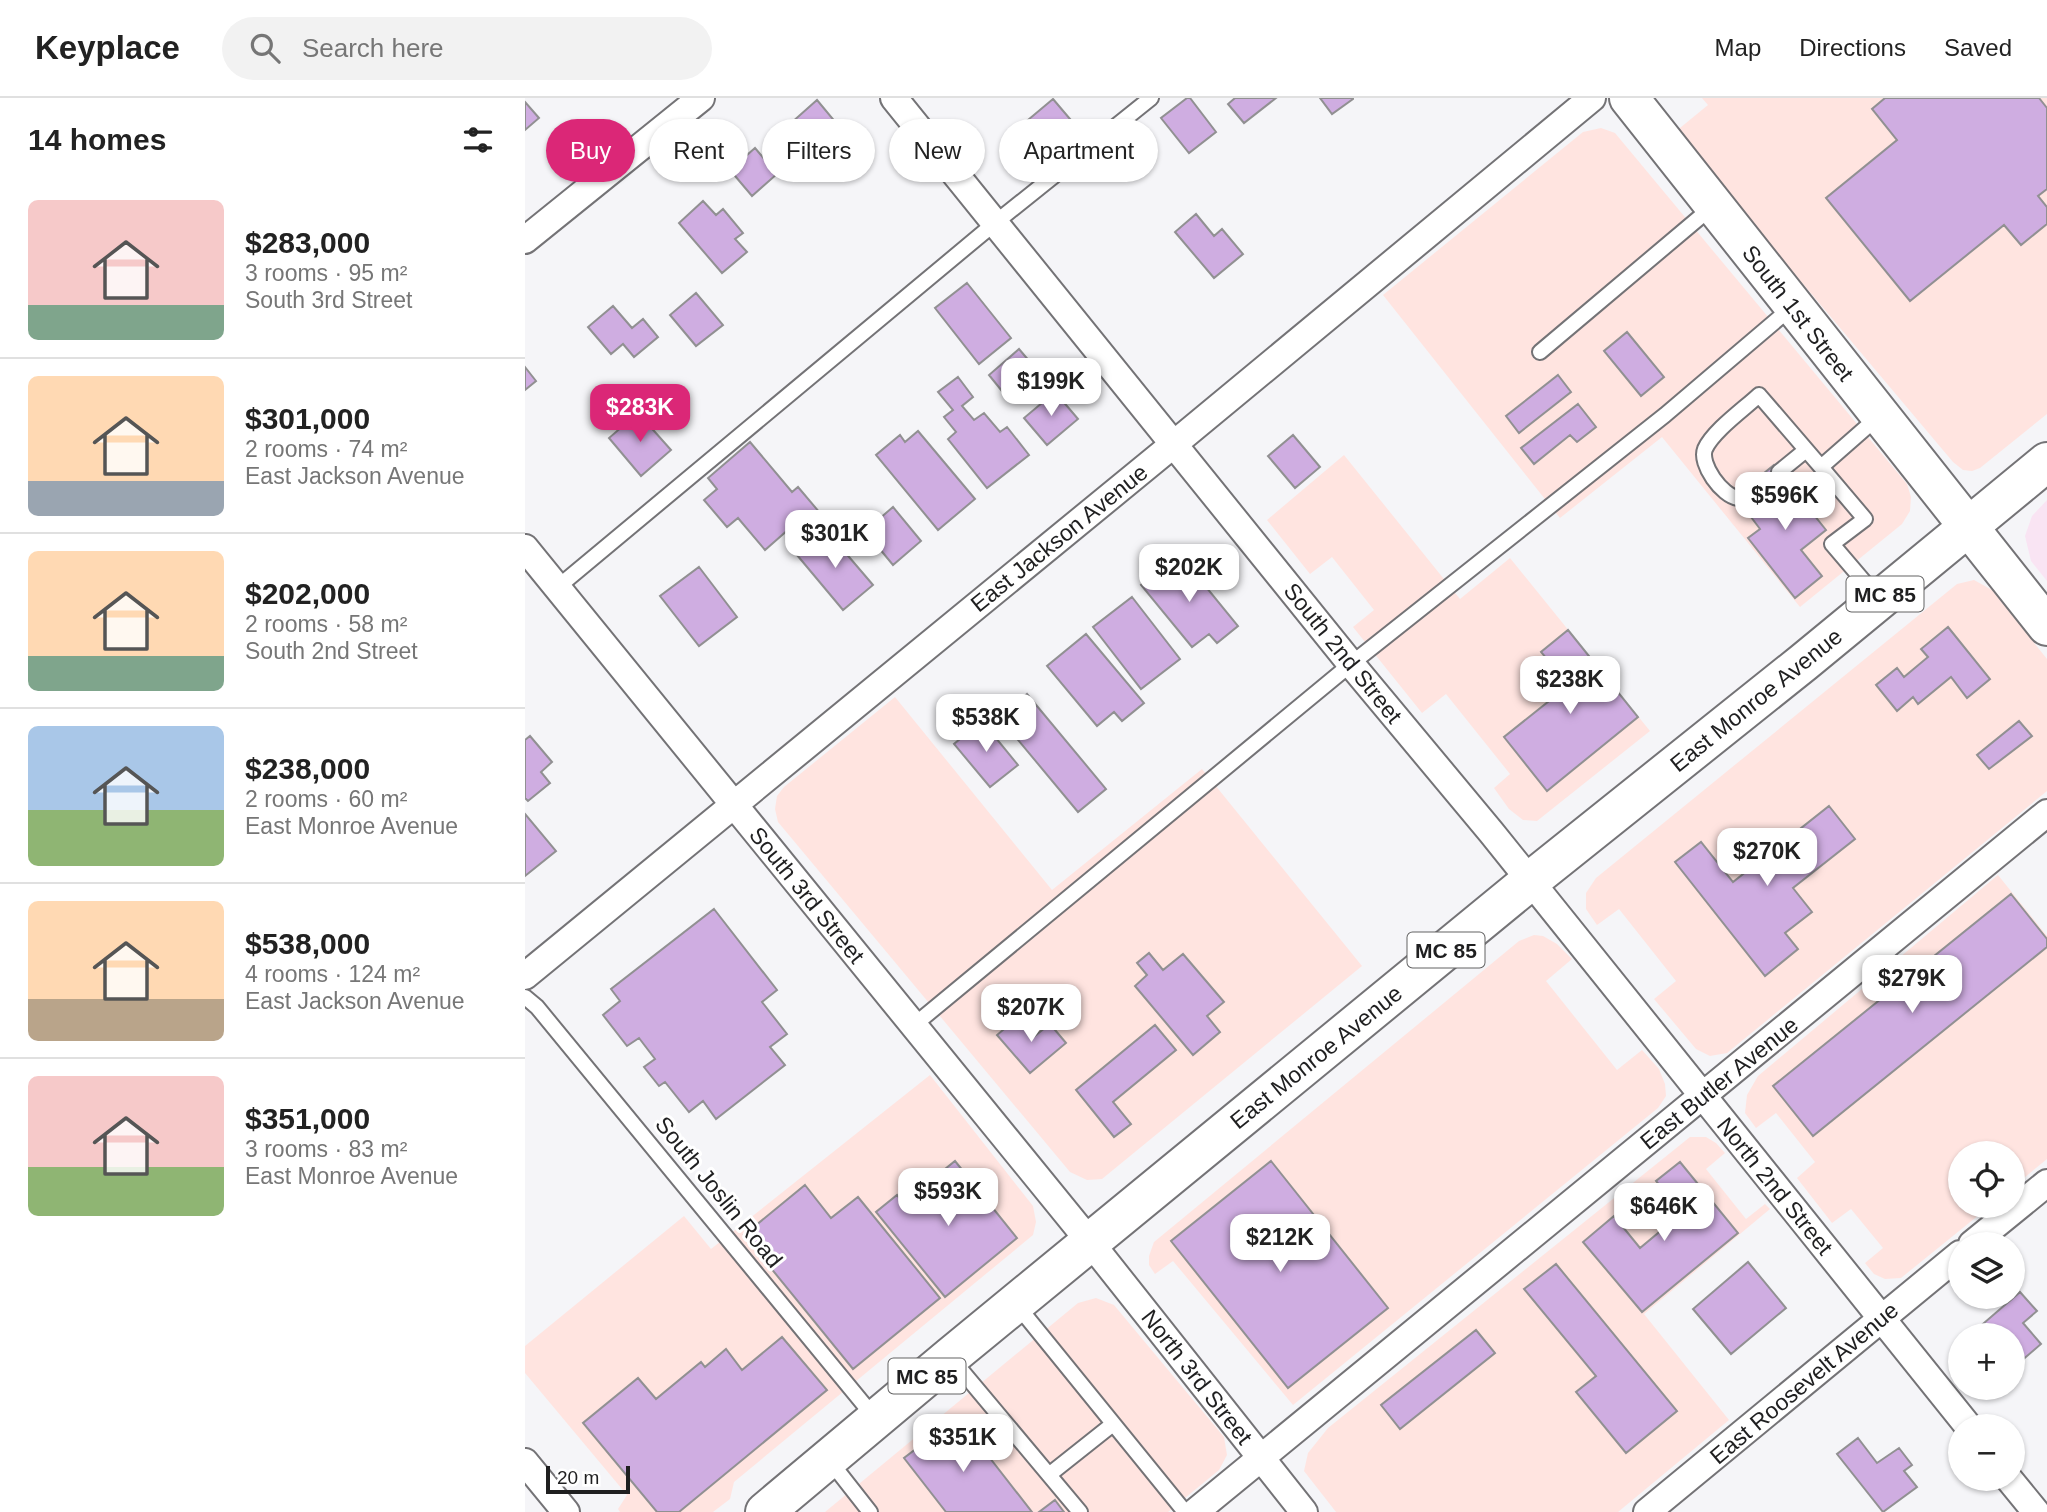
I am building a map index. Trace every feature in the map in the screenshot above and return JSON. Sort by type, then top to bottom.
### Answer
[{"type":"main road","name":"South 1st Street","points":[[1629,98],[2047,626]]},
{"type":"main road","name":"MC 85","points":[[1968,527],[2047,462]]},
{"type":"main road","name":"East Monroe Avenue","points":[[765,1512],[1530,881],[1968,527]]},
{"type":"street","points":[[525,240],[701,98]]},
{"type":"street","name":"South 2nd Street","points":[[894,98],[1351,664],[1530,881]]},
{"type":"street","name":"East Jackson Avenue","points":[[525,976],[1592,98]]},
{"type":"street","name":"South 3rd Street","points":[[525,548],[1090,1242]]},
{"type":"street","name":"East Butler Avenue","points":[[1195,1512],[2047,813]]},
{"type":"street","name":"North 2nd Street","points":[[1530,881],[1958,1414]]},
{"type":"street","points":[[1987,1232],[2047,1183]]},
{"type":"street","name":"North 3rd Street","points":[[1090,1242],[1304,1512]]},
{"type":"street","name":"East Roosevelt Avenue","points":[[1647,1512],[1948,1264]]},
{"type":"street","points":[[525,1462],[566,1512]]},
{"type":"street","points":[[2019,1491],[2036,1512]]},
{"type":"lane","points":[[558,587],[995,223],[1151,98]]},
{"type":"lane","points":[[1540,352],[1713,206]]},
{"type":"lane","points":[[913,1026],[1351,664],[1665,415],[1793,306]]},
{"type":"lane","points":[[1758,490],[1739,499],[1732,496],[1705,467],[1704,452],[1711,439],[1759,395],[1865,519],[1832,544],[1879,598]]},
{"type":"lane","points":[[1821,467],[1879,416]]},
{"type":"lane","points":[[1780,472],[1806,450]]},
{"type":"lane","name":"South Joslin Road","points":[[525,996],[537,1007],[876,1419]]},
{"type":"lane","points":[[1016,1303],[1185,1512]]},
{"type":"lane","points":[[950,1357],[1080,1512]]},
{"type":"lane","points":[[1050,1474],[1113,1423]]},
{"type":"lane","points":[[829,1460],[870,1512]]},
{"type":"shaded area","points":[[1702,98],[2047,98],[2047,414],[1980,468],[1963,470],[1953,462],[1675,132],[1708,105]]},
{"type":"shaded area","points":[[1601,128],[1615,133],[1907,484],[1911,497],[1910,511],[1902,524],[1800,607],[1662,437],[1560,518],[1383,295],[1583,132]]},
{"type":"shaded area","points":[[1344,455],[1460,599],[1510,558],[1650,731],[1537,821],[1523,820],[1509,809],[1494,788],[1510,774],[1446,694],[1422,713],[1353,627],[1374,610],[1332,557],[1310,574],[1267,520]]},
{"type":"shaded area","points":[[2047,500],[2047,581],[2031,561],[2025,536],[2032,516]]},
{"type":"shaded area","points":[[1974,580],[1992,590],[2047,659],[2047,791],[1727,1053],[1710,1056],[1696,1049],[1654,999],[1676,981],[1619,909],[1597,925],[1586,909],[1586,893],[1596,878],[1957,584]]},
{"type":"shaded area","points":[[895,697],[1052,890],[1202,769],[1362,966],[1102,1179],[1087,1180],[1070,1172],[778,822],[775,809],[777,796],[784,787]]},
{"type":"shaded area","points":[[1998,875],[2047,936],[2047,1159],[2025,1177],[2025,1141],[1948,1141],[1948,1218],[1975,1218],[1958,1232],[1948,1232],[1948,1240],[1901,1278],[1885,1279],[1874,1274],[1865,1263],[1883,1248],[1851,1209],[1832,1223],[1797,1178],[1815,1162],[1776,1113],[1756,1128],[1745,1113],[1747,1095],[1758,1076]]},
{"type":"shaded area","points":[[1534,935],[1543,936],[1557,944],[1572,959],[1546,981],[1617,1070],[1642,1050],[1659,1069],[1666,1096],[1658,1108],[1293,1405],[1173,1261],[1155,1274],[1149,1265],[1154,1242],[1519,941]]},
{"type":"shaded area","points":[[930,1075],[1033,1206],[1036,1222],[1033,1235],[734,1482],[730,1499],[713,1512],[620,1512],[618,1509],[627,1495],[525,1373],[525,1346],[684,1216],[711,1249]]},
{"type":"shaded area","points":[[1690,1137],[1706,1137],[1725,1153],[1706,1169],[1746,1219],[1765,1204],[1770,1209],[1644,1314],[1729,1420],[1618,1512],[1336,1512],[1304,1471],[1308,1453],[1328,1428]]},
{"type":"shaded area","points":[[1096,1298],[1114,1305],[1224,1437],[1227,1455],[1219,1470],[1168,1512],[825,1512],[1078,1303]]},
{"type":"building","points":[[1190,98],[1216,132],[1189,153],[1161,118]]},
{"type":"building","points":[[1235,98],[1276,98],[1244,123],[1228,104]]},
{"type":"building","points":[[1320,98],[1353,98],[1353,99],[1332,114]]},
{"type":"building","points":[[1885,98],[2039,98],[2047,108],[2047,189],[2038,196],[2047,207],[2047,224],[2021,245],[2004,225],[1910,301],[1826,198],[1897,140],[1872,109]]},
{"type":"building","points":[[1053,99],[1070,119],[1029,119]]},
{"type":"building","points":[[817,100],[833,119],[796,119]]},
{"type":"building","points":[[525,102],[539,118],[525,130]]},
{"type":"building","points":[[755,148],[762,156],[762,182],[768,182],[752,196],[740,182],[748,182],[748,154]]},
{"type":"building","points":[[703,201],[716,215],[723,209],[743,233],[735,239],[747,252],[722,273],[679,223]]},
{"type":"building","points":[[1196,214],[1214,236],[1222,229],[1243,254],[1214,278],[1175,232]]},
{"type":"building","points":[[967,283],[1011,338],[979,364],[935,308]]},
{"type":"building","points":[[696,293],[723,325],[696,346],[670,315]]},
{"type":"building","points":[[613,306],[632,328],[643,319],[658,337],[634,357],[623,344],[611,354],[588,327]]},
{"type":"building","points":[[1627,332],[1664,377],[1641,396],[1604,351]]},
{"type":"building","points":[[1019,349],[1041,375],[1010,401],[989,375]]},
{"type":"building","points":[[525,367],[536,381],[525,390]]},
{"type":"building","points":[[1558,375],[1571,392],[1519,433],[1506,416]]},
{"type":"building","points":[[958,377],[973,397],[962,406],[974,420],[984,413],[1000,432],[1007,427],[1029,455],[987,488],[948,439],[956,432],[944,417],[953,410],[938,392]]},
{"type":"building","points":[[1055,392],[1078,419],[1047,445],[1024,418]]},
{"type":"building","points":[[1578,404],[1596,427],[1577,442],[1570,435],[1534,464],[1521,448]]},
{"type":"building","points":[[638,413],[671,450],[641,476],[609,438]]},
{"type":"building","points":[[918,431],[975,499],[938,530],[876,455],[900,435],[905,442]]},
{"type":"building","points":[[1293,435],[1320,467],[1295,488],[1268,456]]},
{"type":"building","points":[[750,442],[792,492],[798,487],[820,513],[794,535],[789,529],[765,550],[738,518],[727,527],[704,500],[717,489],[708,478]]},
{"type":"building","points":[[1774,465],[1826,530],[1801,550],[1822,576],[1795,598],[1748,538],[1760,529],[1748,513],[1765,500],[1752,483]]},
{"type":"building","points":[[893,507],[921,541],[893,565],[865,531]]},
{"type":"building","points":[[826,530],[873,585],[843,610],[797,555]]},
{"type":"building","points":[[1184,560],[1238,626],[1217,643],[1209,634],[1192,647],[1141,585],[1165,565],[1170,571]]},
{"type":"building","points":[[699,567],[737,617],[699,646],[660,596]]},
{"type":"building","points":[[1132,597],[1180,659],[1141,689],[1093,627]]},
{"type":"building","points":[[1948,627],[1990,679],[1967,698],[1951,677],[1918,704],[1913,697],[1897,711],[1876,685],[1897,668],[1904,677],[1928,657],[1921,649]]},
{"type":"building","points":[[1568,630],[1638,717],[1547,791],[1504,737],[1549,701],[1542,692],[1561,676],[1541,652]]},
{"type":"building","points":[[1086,634],[1144,703],[1122,721],[1114,712],[1097,726],[1047,666]]},
{"type":"building","points":[[1027,694],[1106,789],[1078,812],[999,717]]},
{"type":"building","points":[[982,721],[1018,765],[990,787],[954,744]]},
{"type":"building","points":[[2019,721],[2032,736],[1989,769],[1977,755]]},
{"type":"building","points":[[530,736],[552,762],[541,772],[550,783],[528,801],[525,798],[525,740]]},
{"type":"building","points":[[1829,806],[1855,839],[1793,888],[1812,912],[1785,933],[1798,949],[1765,976],[1675,862],[1701,842],[1733,882]]},
{"type":"building","points":[[525,814],[556,851],[525,876]]},
{"type":"building","points":[[2011,894],[2047,939],[2047,947],[1813,1136],[1773,1086]]},
{"type":"building","points":[[714,909],[777,990],[762,1002],[787,1034],[770,1047],[785,1065],[716,1119],[703,1101],[689,1112],[665,1082],[659,1086],[644,1067],[655,1059],[639,1038],[627,1046],[603,1015],[620,1001],[611,989]]},
{"type":"building","points":[[1149,953],[1163,970],[1183,954],[1224,1002],[1207,1016],[1220,1032],[1193,1055],[1135,986],[1147,975],[1137,963]]},
{"type":"building","points":[[1016,1019],[1032,1038],[1050,1024],[1066,1043],[1030,1073],[997,1035]]},
{"type":"building","points":[[1155,1025],[1176,1050],[1113,1102],[1131,1124],[1114,1137],[1076,1090]]},
{"type":"building","points":[[955,1161],[1017,1238],[945,1297],[876,1212],[897,1195],[903,1203]]},
{"type":"building","points":[[1271,1161],[1388,1308],[1288,1388],[1171,1241]]},
{"type":"building","points":[[1680,1162],[1738,1233],[1642,1312],[1583,1242],[1614,1216],[1640,1248],[1682,1213],[1656,1181]]},
{"type":"building","points":[[805,1185],[831,1218],[858,1197],[940,1298],[853,1369],[744,1235]]},
{"type":"building","points":[[1748,1262],[1786,1308],[1731,1354],[1693,1309]]},
{"type":"building","points":[[1556,1264],[1677,1411],[1626,1453],[1576,1392],[1596,1376],[1524,1289]]},
{"type":"building","points":[[2025,1298],[2037,1311],[2023,1323],[1984,1323],[2000,1309],[2025,1309]]},
{"type":"building","points":[[2025,1325],[2041,1344],[2025,1358]]},
{"type":"building","points":[[1476,1330],[1495,1353],[1400,1429],[1381,1405]]},
{"type":"building","points":[[782,1337],[827,1390],[679,1512],[657,1512],[583,1423],[638,1378],[656,1399],[701,1362],[705,1367],[726,1349],[742,1370]]},
{"type":"building","points":[[958,1417],[1032,1512],[946,1512],[904,1458]]},
{"type":"building","points":[[1858,1438],[1877,1463],[1899,1448],[1912,1465],[1904,1471],[1917,1487],[1883,1512],[1837,1454]]},
{"type":"building","points":[[1055,1500],[1064,1512],[1039,1512]]}]
